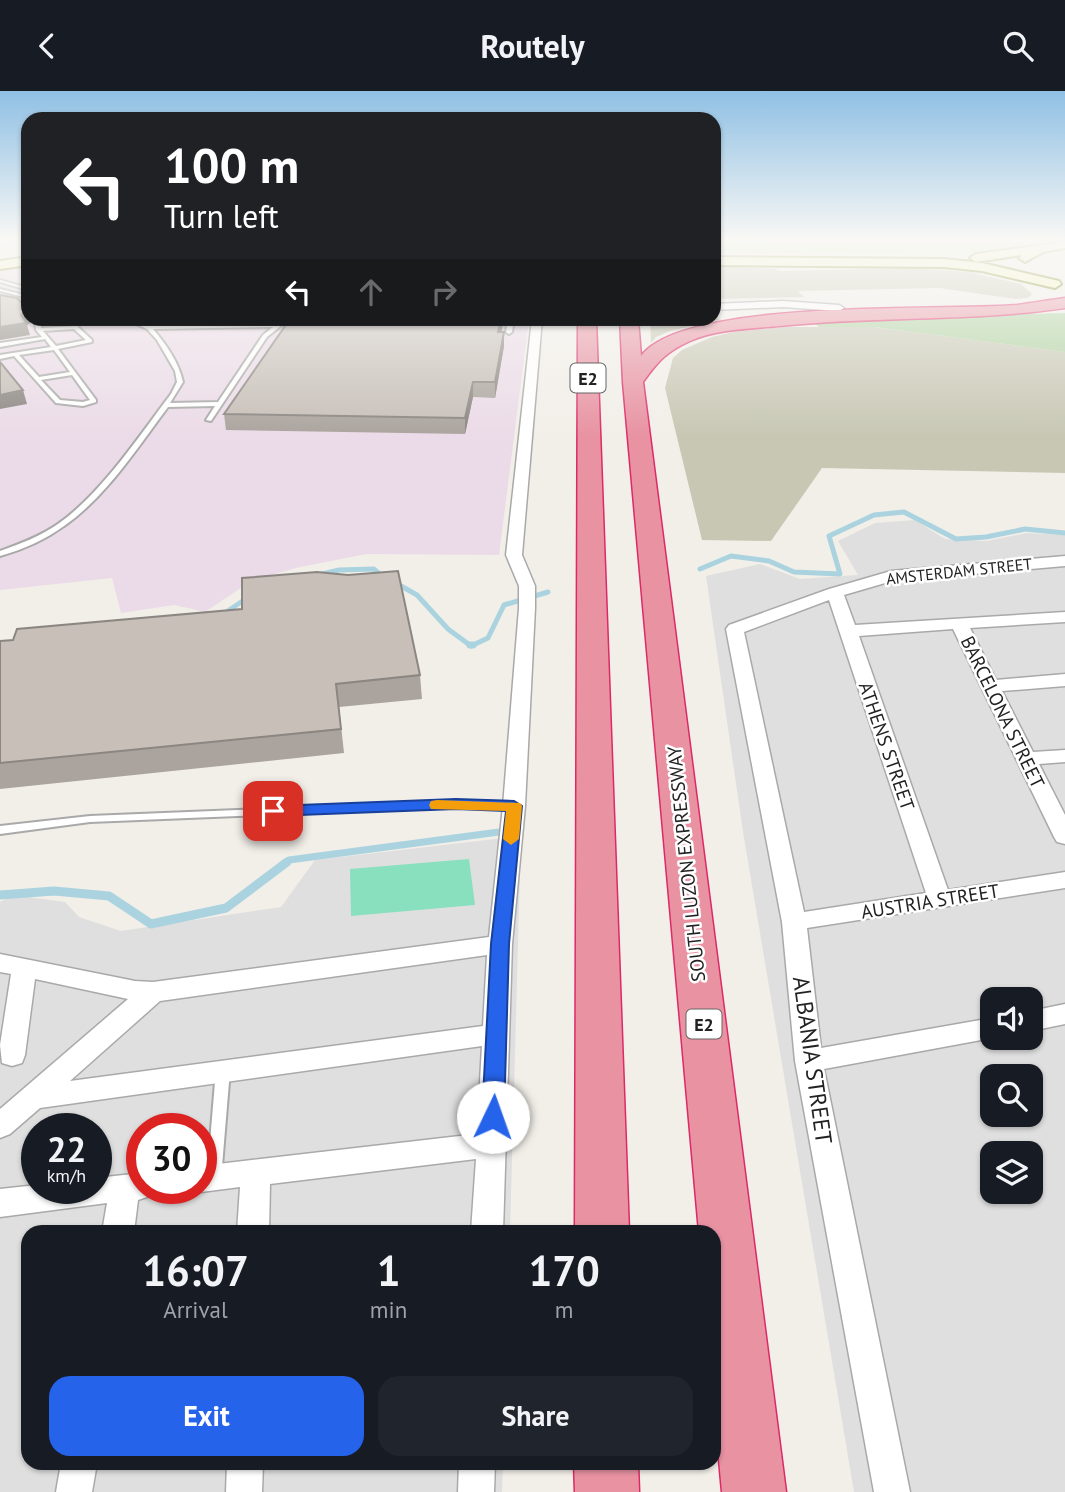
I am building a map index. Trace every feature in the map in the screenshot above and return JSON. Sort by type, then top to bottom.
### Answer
[{"type":"highway","points":[[721,314],[911,306]]},
{"type":"highway","points":[[634,382],[651,356],[660,349],[686,336],[725,326],[812,317],[1018,310],[1042,306]]},
{"type":"highway","name":"E2","points":[[586,326],[601,1225]]},
{"type":"highway","name":"SOUTH LUZON EXPRESSWAY","points":[[630,326],[754,1492]]},
{"type":"highway","points":[[606,1470],[607,1492]]},
{"type":"street","points":[[816,306],[839,308]]},
{"type":"street","points":[[487,1225],[500,944],[514,806],[527,608],[527,586],[514,555],[536,326]]},
{"type":"street","name":"AMSTERDAM STREET","points":[[735,629],[835,592],[891,576],[1065,561]]},
{"type":"street","name":"ATHENS STREET","points":[[835,592],[940,900]]},
{"type":"street","points":[[848,631],[1065,617]]},
{"type":"street","name":"BARCELONA STREET","points":[[960,625],[1065,837]]},
{"type":"street","name":"ALBANIA STREET","points":[[735,629],[794,922],[809,1061],[892,1492]]},
{"type":"street","points":[[990,686],[1065,680]]},
{"type":"street","points":[[1026,759],[1065,756]]},
{"type":"street","name":"AUSTRIA STREET","points":[[794,922],[1065,880]]},
{"type":"street","points":[[12,1055],[12,966],[135,991],[153,992],[500,944]]},
{"type":"street","points":[[0,1126],[153,992]]},
{"type":"street","points":[[1043,1019],[1065,1014]]},
{"type":"street","points":[[809,1061],[980,1030]]},
{"type":"street","points":[[36,1097],[497,1034]]},
{"type":"street","points":[[217,1177],[492,1145]]},
{"type":"street","points":[[253,1225],[255,1173]]},
{"type":"street","points":[[0,1203],[126,1188]]},
{"type":"street","points":[[120,1225],[128,1204]]},
{"type":"street","points":[[74,1492],[78,1470]]},
{"type":"street","points":[[244,1492],[245,1470]]},
{"type":"street","points":[[476,1492],[477,1470]]},
{"type":"lane","points":[[15,354],[58,402],[83,404],[94,401],[55,348],[44,338],[38,326]]},
{"type":"lane","points":[[144,326],[216,326]]},
{"type":"lane","points":[[209,420],[265,336],[276,326]]},
{"type":"lane","points":[[509,332],[510,326]]},
{"type":"lane","points":[[0,356],[90,341],[75,327],[39,330]]},
{"type":"lane","points":[[0,554],[48,534],[66,522],[95,493],[166,405],[180,382],[178,372],[159,339],[149,328]]},
{"type":"lane","points":[[0,345],[44,338]]},
{"type":"lane","points":[[36,379],[74,373]]},
{"type":"lane","points":[[166,405],[219,404]]},
{"type":"lane","points":[[0,830],[90,818],[456,804],[514,806]]},
{"type":"lane","points":[[217,1113],[223,1070]]},
{"type":"shaded area","points":[[0,306],[21,306],[21,326],[528,326],[499,555],[367,554],[300,567],[253,580],[205,612],[174,605],[121,613],[112,578],[0,590]]},
{"type":"shaded area","points":[[650,326],[692,326],[670,331],[656,337],[651,343]]},
{"type":"shaded area","points":[[785,327],[874,327],[1065,352],[1065,473],[822,468],[771,541],[702,540],[665,388],[673,358],[682,350],[712,337],[733,332]]},
{"type":"shaded area","points":[[915,520],[945,539],[986,541],[1027,533],[1065,535],[1065,1492],[854,1492],[743,832],[706,576],[760,564],[800,579],[858,575],[838,541],[875,523]]},
{"type":"shaded area","points":[[512,837],[520,872],[510,1225],[21,1225],[21,1470],[503,1470],[502,1492],[0,1492],[0,902],[13,895],[65,902],[79,917],[121,931],[281,907],[315,860]]},
{"type":"green space","points":[[1065,313],[1065,352],[874,327],[819,327],[810,320]]},
{"type":"green space","points":[[469,859],[475,905],[351,916],[350,869]]},
{"type":"building","points":[[0,306],[21,306],[21,324],[0,327]]},
{"type":"building","points":[[285,326],[499,326],[498,332],[504,332],[495,382],[473,382],[465,418],[224,414]]},
{"type":"building","points":[[0,362],[23,390],[0,395]]},
{"type":"building","points":[[398,571],[420,675],[336,684],[341,729],[0,763],[0,641],[13,640],[17,629],[242,609],[242,578],[317,572],[348,575]]},
{"type":"waterway","points":[[700,569],[731,556],[769,561],[794,572],[840,574],[829,536],[874,515],[904,512],[956,539],[986,537],[1025,529],[1065,533]]},
{"type":"waterway","points":[[318,575],[339,570],[374,569],[383,577]]},
{"type":"waterway","points":[[394,582],[417,595],[448,629],[471,646],[488,638],[504,605],[548,592]]},
{"type":"waterway","points":[[222,615],[247,598]]},
{"type":"waterway","points":[[285,863],[289,860],[499,832]]},
{"type":"waterway","points":[[0,895],[54,891],[109,896],[151,924],[226,908],[287,862]]},
{"type":"slow traffic","points":[[437,805],[514,806],[511,839]]},
{"type":"route","points":[[273,811],[456,804],[514,806],[500,944],[493,1117]]}]
